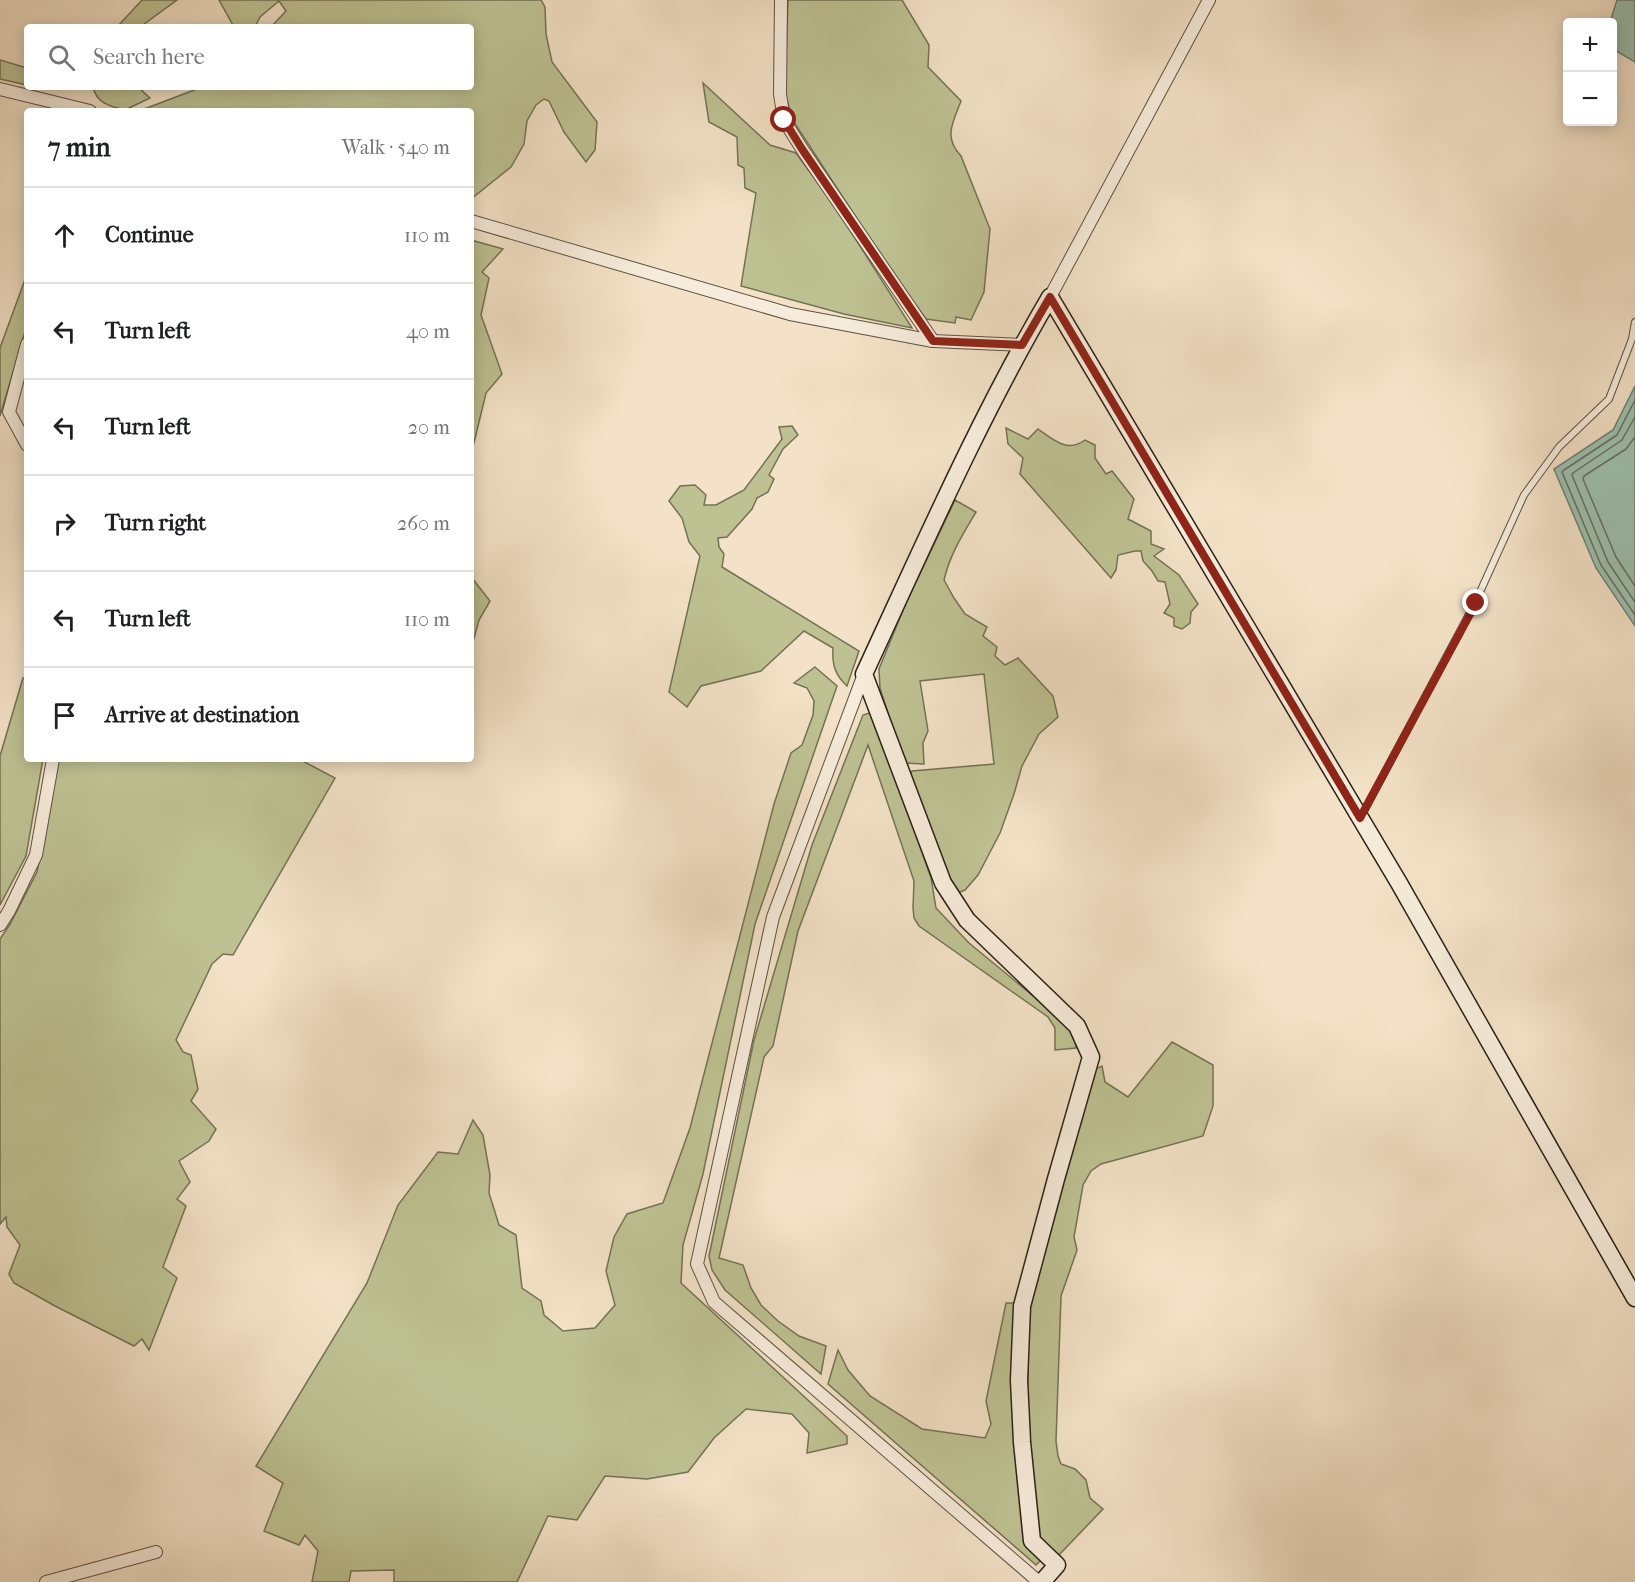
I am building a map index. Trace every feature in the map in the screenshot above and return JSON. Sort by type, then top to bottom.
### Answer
[{"type":"street","points":[[781,0],[780,93],[784,120],[933,341]]},
{"type":"street","points":[[864,674],[943,883],[967,920],[1077,1026],[1091,1057],[1022,1306],[1019,1380],[1022,1442],[1032,1540],[1058,1565],[1040,1582],[714,1302],[697,1264],[773,917],[864,674],[947,495],[1022,345],[1209,0]]},
{"type":"street","points":[[0,89],[78,108]]},
{"type":"street","points":[[474,222],[790,314],[933,341],[1022,345]]},
{"type":"street","points":[[1050,297],[1405,893],[1635,1298]]},
{"type":"street","points":[[24,355],[9,412],[24,440]]},
{"type":"street","points":[[0,925],[36,855],[52,762]]},
{"type":"street","points":[[46,1582],[156,1552]]},
{"type":"lane","points":[[1360,818],[1476,603],[1524,495],[1559,447],[1609,399],[1632,339],[1635,322]]},
{"type":"shaded area","points":[[142,0],[177,0],[144,24],[120,24]]},
{"type":"shaded area","points":[[219,0],[541,0],[545,7],[546,34],[552,62],[597,122],[595,150],[586,162],[564,132],[549,101],[544,99],[536,105],[527,121],[524,144],[511,167],[474,197],[474,108],[147,108],[194,90],[474,90],[474,24],[274,24],[286,11],[279,1],[260,17],[256,24],[232,24]]},
{"type":"shaded area","points":[[788,0],[902,0],[929,45],[928,67],[961,101],[951,129],[952,142],[961,156],[990,229],[984,292],[971,320],[956,317],[955,323],[926,319],[918,308],[915,308],[792,119],[785,92]]},
{"type":"shaded area","points":[[0,60],[24,67],[24,84],[0,79]]},
{"type":"shaded area","points":[[703,83],[770,145],[796,153],[834,205],[912,328],[844,314],[741,286],[756,193],[745,188],[744,168],[738,165],[737,137],[709,122]]},
{"type":"shaded area","points":[[94,90],[141,90],[150,98],[129,108],[119,108],[101,101]]},
{"type":"shaded area","points":[[474,241],[503,249],[482,272],[489,278],[481,315],[502,374],[486,393],[474,443]]},
{"type":"shaded area","points":[[24,282],[24,335],[0,416],[0,348]]},
{"type":"shaded area","points":[[792,426],[798,435],[783,449],[769,475],[774,479],[768,492],[757,498],[752,509],[727,537],[718,538],[719,547],[724,554],[722,567],[859,651],[847,686],[835,669],[833,648],[804,631],[761,671],[701,686],[687,707],[669,692],[700,556],[689,542],[682,518],[669,501],[680,486],[695,485],[706,495],[704,505],[716,505],[744,490],[782,439],[779,427]]},
{"type":"shaded area","points":[[1006,428],[1028,439],[1038,429],[1061,444],[1078,444],[1085,440],[1095,445],[1095,458],[1106,474],[1112,471],[1134,499],[1128,519],[1151,531],[1151,544],[1164,549],[1154,556],[1179,575],[1198,604],[1191,612],[1190,623],[1182,629],[1174,626],[1174,618],[1164,613],[1170,604],[1165,582],[1158,581],[1143,561],[1141,551],[1118,555],[1116,570],[1111,578],[1020,474],[1023,458],[1008,444]]},
{"type":"shaded area","points":[[955,500],[976,512],[953,553],[944,580],[965,614],[987,627],[983,636],[997,647],[995,656],[1005,665],[1018,658],[1053,696],[1058,717],[1039,734],[1022,766],[1000,833],[978,875],[965,890],[957,893],[952,887],[909,775],[912,771],[994,764],[984,674],[920,681],[928,731],[923,743],[924,764],[904,763],[880,688],[879,669],[906,603]]},
{"type":"shaded area","points":[[474,581],[490,601],[479,620],[474,638]]},
{"type":"shaded area","points":[[815,667],[837,686],[755,924],[703,1174],[683,1245],[681,1283],[847,1436],[847,1444],[807,1453],[809,1433],[792,1414],[746,1409],[714,1438],[688,1472],[647,1479],[605,1476],[577,1520],[548,1516],[517,1582],[394,1582],[394,1570],[351,1571],[349,1582],[312,1582],[318,1551],[305,1535],[299,1545],[264,1531],[283,1483],[256,1466],[367,1283],[398,1205],[438,1152],[458,1154],[473,1120],[483,1135],[490,1175],[489,1193],[499,1225],[516,1235],[522,1288],[541,1301],[544,1315],[563,1331],[595,1328],[615,1305],[606,1271],[614,1237],[627,1214],[663,1203],[690,1128],[774,804],[791,753],[802,745],[813,715],[814,701],[807,688],[794,683]]},
{"type":"shaded area","points":[[24,678],[24,762],[42,762],[26,856],[0,905],[0,756]]},
{"type":"shaded area","points":[[873,712],[931,878],[936,908],[969,943],[1060,1018],[1074,1035],[1076,1048],[1055,1050],[1055,1028],[1048,1017],[919,926],[914,918],[914,881],[868,745],[798,931],[773,1046],[764,1057],[719,1258],[743,1265],[751,1288],[761,1305],[778,1321],[799,1336],[826,1346],[821,1374],[725,1290],[712,1270],[709,1256],[754,1040],[812,845],[863,715]]},
{"type":"shaded area","points":[[57,762],[305,762],[335,778],[233,955],[223,954],[212,964],[176,1040],[183,1052],[191,1055],[198,1089],[191,1101],[216,1129],[209,1141],[179,1161],[190,1182],[177,1199],[186,1206],[163,1267],[177,1278],[149,1350],[142,1339],[134,1346],[14,1283],[9,1274],[20,1245],[7,1227],[6,1217],[0,1224],[0,939],[37,872]]},
{"type":"shaded area","points":[[1172,1042],[1213,1065],[1213,1106],[1203,1136],[1101,1164],[1091,1171],[1083,1185],[1074,1237],[1077,1250],[1061,1296],[1056,1441],[1061,1464],[1075,1469],[1086,1480],[1090,1498],[1103,1509],[1058,1556],[1038,1538],[1028,1440],[1028,1311],[1093,1070],[1102,1066],[1105,1082],[1128,1097]]},
{"type":"shaded area","points":[[1006,1303],[1016,1303],[1041,1560],[1036,1565],[828,1384],[838,1350],[848,1370],[870,1396],[922,1429],[985,1438],[991,1424],[986,1401]]},
{"type":"water","points":[[1617,0],[1635,0],[1635,62],[1617,51],[1617,18],[1611,18]]},
{"type":"water","points":[[1635,386],[1635,626],[1596,568],[1554,469],[1613,430]]},
{"type":"route","points":[[784,120],[933,341],[1022,345],[1050,297],[1360,818],[1476,603]]}]
